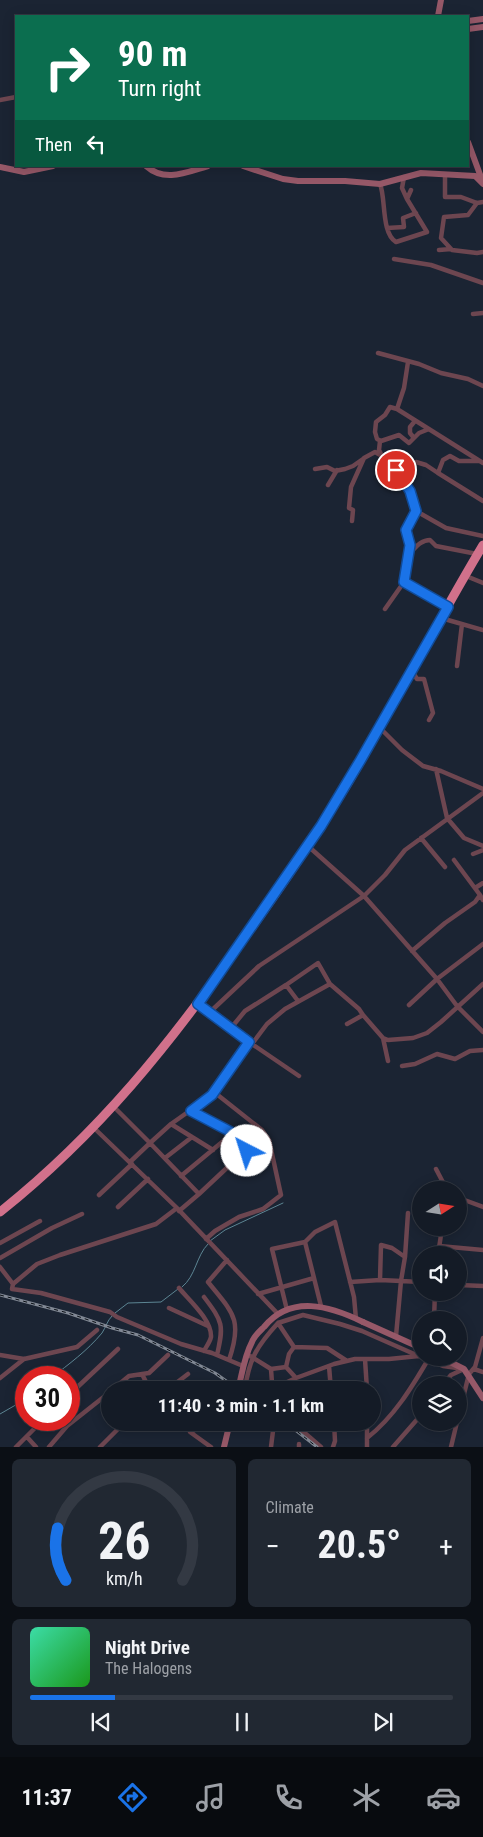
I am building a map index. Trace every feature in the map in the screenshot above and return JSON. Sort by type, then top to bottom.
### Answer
[{"type":"highway","points":[[0,1212],[40,1180],[114,1107],[149,1067],[198,1004],[308,846],[346,787],[483,545]]},
{"type":"street","points":[[438,15],[440,0]]},
{"type":"street","points":[[469,21],[483,19]]},
{"type":"street","points":[[469,29],[483,27]]},
{"type":"street","points":[[0,100],[15,97]]},
{"type":"street","points":[[469,145],[483,183]]},
{"type":"street","points":[[0,167],[24,172],[48,167]]},
{"type":"street","points":[[147,167],[156,174],[166,175],[176,175],[204,167]]},
{"type":"street","points":[[246,167],[283,179],[298,181],[345,181],[380,184],[421,173],[475,176],[483,183]]},
{"type":"street","points":[[445,175],[445,197],[462,197],[476,202],[483,202]]},
{"type":"street","points":[[380,184],[387,228],[392,240],[396,242],[409,236],[427,232],[402,188],[404,178]]},
{"type":"street","points":[[407,199],[410,190]]},
{"type":"street","points":[[451,249],[441,238],[444,217],[468,215],[476,202]]},
{"type":"street","points":[[387,228],[404,226],[402,218],[416,212]]},
{"type":"street","points":[[439,250],[451,249],[477,253],[483,252]]},
{"type":"street","points":[[394,259],[431,265],[483,283]]},
{"type":"street","points":[[473,314],[483,313]]},
{"type":"street","points":[[378,353],[419,364],[441,373],[468,379],[483,386]]},
{"type":"street","points":[[397,409],[404,388],[408,362]]},
{"type":"street","points":[[380,441],[376,439],[376,422],[385,415],[390,407],[397,409],[482,462]]},
{"type":"street","points":[[414,438],[410,433],[410,427],[415,421]]},
{"type":"street","points":[[380,441],[398,436],[409,443],[419,433],[429,429]]},
{"type":"street","points":[[380,441],[379,450],[382,456]]},
{"type":"street","points":[[315,469],[327,467],[337,470],[353,466],[375,452],[389,458],[410,491],[416,511],[446,528],[483,536]]},
{"type":"street","points":[[438,473],[443,460],[450,456],[459,461],[482,462]]},
{"type":"street","points":[[352,521],[352,510],[349,508],[351,488],[364,458]]},
{"type":"street","points":[[399,474],[416,462],[426,465],[483,502]]},
{"type":"street","points":[[328,485],[337,470]]},
{"type":"street","points":[[385,609],[404,582],[410,545],[406,530],[416,511]]},
{"type":"street","points":[[409,554],[417,545],[426,540],[430,540],[436,546],[478,554]]},
{"type":"street","points":[[466,576],[483,584]]},
{"type":"street","points":[[404,582],[448,607]]},
{"type":"street","points":[[441,618],[483,630]]},
{"type":"street","points":[[457,666],[462,624]]},
{"type":"street","points":[[412,670],[417,679],[424,679],[433,713],[429,720]]},
{"type":"street","points":[[210,1012],[259,966],[364,896],[405,850],[483,792],[436,769],[423,766],[402,750],[379,726]]},
{"type":"street","points":[[436,769],[448,818],[464,838],[483,846]]},
{"type":"street","points":[[420,838],[445,867]]},
{"type":"street","points":[[308,846],[364,896],[437,979],[457,1006],[483,1032]]},
{"type":"street","points":[[473,854],[483,850]]},
{"type":"street","points":[[454,860],[483,900]]},
{"type":"street","points":[[475,888],[483,883]]},
{"type":"street","points":[[412,951],[444,923],[475,902],[480,895]]},
{"type":"street","points":[[410,1005],[437,979],[483,944]]},
{"type":"street","points":[[231,1028],[245,1011],[318,963],[330,984],[359,1009],[383,1038],[388,1061]]},
{"type":"street","points":[[99,1195],[171,1124],[191,1111],[214,1092],[250,1043],[267,1024],[298,1001],[330,984]]},
{"type":"street","points":[[383,1038],[388,1040],[420,1036],[441,1022],[483,984]]},
{"type":"street","points":[[286,985],[298,1001]]},
{"type":"street","points":[[198,1004],[298,1076]]},
{"type":"street","points":[[346,1024],[363,1015]]},
{"type":"street","points":[[402,1066],[415,1064],[438,1054],[455,1059],[470,1051],[483,1050]]},
{"type":"street","points":[[206,1239],[215,1231],[239,1217],[263,1209],[281,1195],[269,1140],[262,1130],[214,1092]]},
{"type":"street","points":[[114,1107],[199,1194]]},
{"type":"street","points":[[13,1284],[38,1264],[60,1254],[156,1224],[199,1194],[247,1151],[247,1148],[233,1133],[191,1111]]},
{"type":"street","points":[[171,1124],[213,1150]]},
{"type":"street","points":[[93,1127],[148,1179],[278,1314]]},
{"type":"street","points":[[181,1176],[233,1133]]},
{"type":"street","points":[[165,1158],[192,1137]]},
{"type":"street","points":[[436,1169],[442,1181]]},
{"type":"street","points":[[118,1207],[148,1179]]},
{"type":"street","points":[[468,1201],[483,1207]]},
{"type":"street","points":[[396,1336],[401,1281],[406,1257],[408,1213]]},
{"type":"street","points":[[0,1258],[52,1228],[82,1214]]},
{"type":"street","points":[[0,1243],[40,1221]]},
{"type":"street","points":[[287,1310],[272,1249],[305,1242],[315,1232],[335,1222],[360,1320]]},
{"type":"street","points":[[439,1246],[441,1236]]},
{"type":"street","points":[[305,1242],[321,1306]]},
{"type":"street","points":[[380,1280],[381,1244],[392,1248],[406,1257]]},
{"type":"street","points":[[467,1249],[483,1250]]},
{"type":"street","points":[[226,1260],[208,1282],[231,1310],[234,1318],[236,1340],[229,1360]]},
{"type":"street","points":[[0,1267],[13,1284],[12,1289],[41,1293],[110,1312],[181,1344],[244,1366]]},
{"type":"street","points":[[258,1294],[314,1278]]},
{"type":"street","points":[[350,1282],[380,1280],[412,1282]]},
{"type":"street","points":[[467,1285],[483,1286]]},
{"type":"street","points":[[179,1288],[203,1315],[208,1326],[211,1339],[204,1351]]},
{"type":"street","points":[[204,1297],[221,1323],[222,1335],[217,1355]]},
{"type":"street","points":[[246,1381],[252,1340],[271,1318],[287,1310],[303,1306],[321,1306],[340,1311],[412,1344]]},
{"type":"street","points":[[169,1308],[208,1326]]},
{"type":"street","points":[[240,1381],[244,1366],[262,1340],[278,1323],[302,1315],[362,1331],[412,1353]]},
{"type":"street","points":[[278,1323],[294,1347]]},
{"type":"street","points":[[0,1355],[24,1358],[77,1347],[98,1330]]},
{"type":"street","points":[[467,1380],[483,1338]]},
{"type":"street","points":[[294,1347],[327,1348],[347,1361]]},
{"type":"street","points":[[286,1367],[289,1354],[294,1347]]},
{"type":"street","points":[[80,1385],[118,1349]]},
{"type":"street","points":[[123,1381],[129,1376],[149,1373],[168,1355]]},
{"type":"street","points":[[250,1355],[271,1369],[286,1367]]},
{"type":"street","points":[[0,1378],[24,1358]]},
{"type":"street","points":[[271,1369],[272,1383],[283,1384],[347,1361],[412,1358]]},
{"type":"street","points":[[365,1359],[366,1381]]},
{"type":"street","points":[[329,1366],[330,1381]]},
{"type":"street","points":[[367,1438],[393,1412],[410,1388],[420,1366]]},
{"type":"street","points":[[443,1366],[483,1372]]},
{"type":"street","points":[[459,1366],[469,1371],[483,1398]]},
{"type":"street","points":[[286,1367],[296,1378]]},
{"type":"street","points":[[450,1376],[469,1371]]},
{"type":"street","points":[[142,1374],[146,1381]]},
{"type":"street","points":[[180,1381],[188,1374]]},
{"type":"street","points":[[49,1447],[67,1426],[101,1399]]},
{"type":"street","points":[[394,1447],[412,1426]]},
{"type":"street","points":[[16,1447],[32,1431]]},
{"type":"street","points":[[100,1447],[115,1431]]},
{"type":"street","points":[[192,1431],[190,1432],[211,1447]]},
{"type":"street","points":[[224,1447],[228,1431]]},
{"type":"street","points":[[271,1447],[273,1431]]},
{"type":"street","points":[[302,1431],[321,1447]]},
{"type":"street","points":[[333,1447],[334,1431]]},
{"type":"street","points":[[366,1447],[367,1431]]},
{"type":"street","points":[[451,1447],[455,1431]]},
{"type":"street","points":[[27,1436],[36,1447]]},
{"type":"waterway","points":[[210,1241],[225,1230],[283,1203]]},
{"type":"waterway","points":[[182,1287],[187,1282],[208,1244]]},
{"type":"waterway","points":[[115,1313],[128,1303],[161,1302],[178,1289]]},
{"type":"waterway","points":[[66,1366],[102,1333],[112,1316]]},
{"type":"waterway","points":[[0,1414],[15,1405]]},
{"type":"railway","points":[[0,1295],[68,1313],[138,1335],[215,1373],[226,1381]]},
{"type":"railway","points":[[297,1431],[317,1447]]},
{"type":"route","points":[[247,1151],[247,1148],[233,1133],[191,1111],[212,1095],[249,1042],[198,1004],[261,915],[346,787],[448,607],[404,582],[410,545],[406,530],[412,515],[416,511],[410,491],[396,470]]}]
